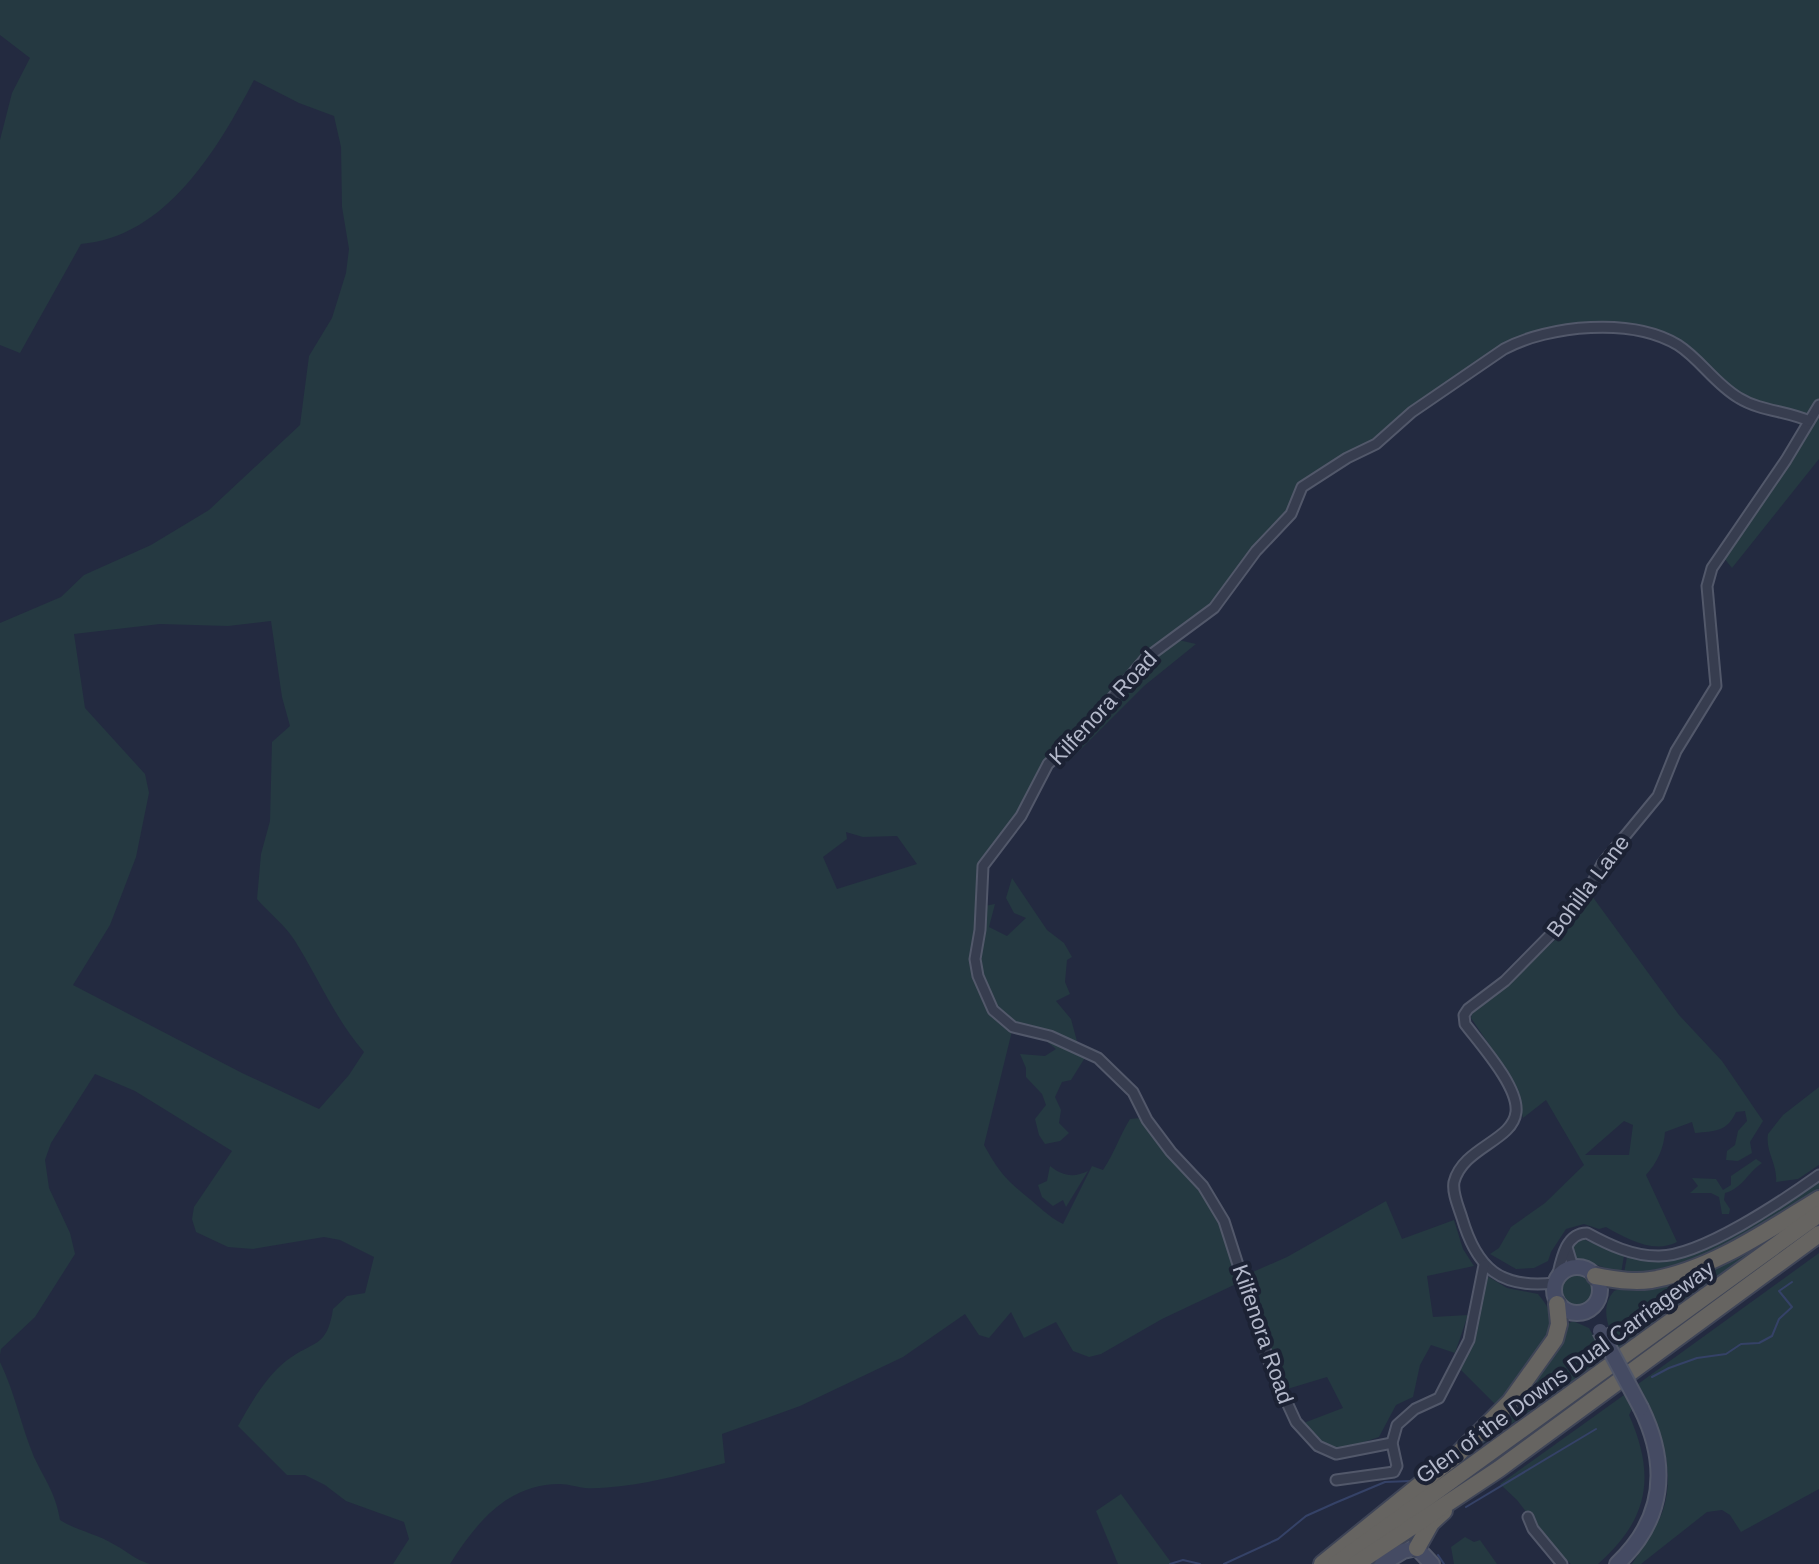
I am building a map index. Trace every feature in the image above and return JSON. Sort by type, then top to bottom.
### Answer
[{"type":"highway","points":[[1595,1276],[1624,1281],[1649,1280],[1678,1273],[1761,1234],[1819,1199]]},
{"type":"highway","name":"Glen of the Downs Dual Carriageway","points":[[1336,1564],[1819,1214]]},
{"type":"highway","name":"Glen of the Downs Dual Carriageway","points":[[1356,1564],[1499,1469],[1819,1234]]},
{"type":"highway","points":[[1322,1564],[1459,1453],[1510,1402],[1555,1339],[1559,1324],[1557,1304]]},
{"type":"highway","points":[[1417,1548],[1437,1517],[1499,1469]]},
{"type":"main road","points":[[1573,1267],[1585,1268],[1600,1285],[1600,1295],[1591,1309],[1582,1313],[1570,1313],[1557,1304],[1556,1280],[1573,1267]]},
{"type":"main road","points":[[1591,1309],[1656,1444],[1659,1483],[1652,1513],[1640,1537],[1617,1564]]},
{"type":"main road","points":[[1382,1564],[1403,1551],[1417,1548],[1432,1564]]},
{"type":"street","name":"Kilfenora Road","points":[[1392,1443],[1345,1453],[1328,1452],[1308,1438],[1284,1400],[1224,1221],[1203,1186],[1160,1138],[1133,1092],[1098,1058],[1050,1036],[1013,1027],[993,1010],[978,976],[975,959],[983,866],[1021,816],[1048,764],[1079,737],[1145,659],[1214,608],[1256,551],[1291,514],[1302,487],[1347,458],[1376,444],[1412,412],[1504,349],[1531,336],[1558,331],[1611,327],[1648,334],[1676,344],[1739,398],[1809,421]]},
{"type":"street","name":"Bohilla Lane","points":[[1484,1265],[1465,1228],[1454,1182],[1470,1157],[1486,1143],[1510,1130],[1517,1103],[1504,1078],[1465,1024],[1464,1015],[1544,944],[1570,915],[1588,891],[1602,864],[1658,796],[1676,751],[1716,686],[1707,586],[1712,568],[1736,536],[1819,405]]},
{"type":"street","points":[[1336,1480],[1394,1472],[1397,1466],[1392,1443],[1397,1425],[1404,1416],[1439,1399],[1445,1392],[1469,1340],[1484,1265],[1513,1282],[1535,1285],[1556,1280],[1567,1247],[1579,1233],[1587,1233],[1631,1253],[1672,1255],[1714,1239],[1819,1175]]},
{"type":"street","points":[[1567,1247],[1573,1267]]},
{"type":"street","points":[[1528,1517],[1533,1529],[1562,1564]]},
{"type":"shaded area","points":[[0,0],[1819,0],[1819,459],[1732,568],[1724,558],[1800,430],[1798,419],[1753,405],[1676,344],[1611,327],[1520,341],[1394,429],[1306,483],[1294,509],[1225,597],[1174,639],[1196,644],[1144,686],[1069,761],[1048,764],[1027,804],[983,866],[975,959],[983,991],[1013,1027],[984,1145],[989,1154],[1012,1184],[1063,1224],[1092,1166],[1103,1170],[1130,1119],[1140,1118],[1188,1175],[1224,1229],[1232,1248],[1236,1284],[1162,1319],[1101,1354],[1089,1357],[1073,1351],[1056,1322],[1024,1338],[1011,1312],[989,1338],[979,1335],[965,1314],[903,1357],[800,1406],[722,1434],[725,1463],[635,1484],[590,1488],[560,1484],[524,1491],[482,1521],[450,1564],[393,1564],[409,1539],[404,1522],[346,1501],[305,1475],[287,1475],[238,1426],[271,1375],[286,1361],[323,1337],[333,1309],[347,1296],[365,1293],[374,1257],[340,1240],[324,1237],[253,1249],[228,1247],[196,1232],[192,1219],[194,1207],[232,1151],[135,1091],[95,1074],[51,1143],[45,1160],[49,1188],[70,1233],[75,1254],[35,1317],[1,1349],[0,1355],[0,623],[61,597],[84,575],[151,545],[209,510],[300,425],[309,356],[332,318],[346,273],[349,249],[342,207],[341,147],[334,116],[299,103],[254,80],[224,134],[186,185],[164,207],[139,225],[111,238],[81,244],[20,353],[0,345],[0,140],[12,93],[30,58],[0,35]],"holes":[[[271,621],[282,697],[290,726],[272,742],[270,821],[261,854],[257,899],[291,935],[335,1012],[364,1052],[349,1075],[319,1109],[242,1073],[73,985],[110,925],[136,857],[149,793],[145,774],[85,708],[74,634],[160,624],[228,626]],[[846,832],[863,837],[897,836],[917,864],[837,889],[823,857],[847,839]]]},
{"type":"shaded area","points":[[1012,878],[1047,930],[1064,943],[1072,957],[1067,960],[1065,982],[1070,994],[1056,1001],[1071,1019],[1078,1045],[1017,1026],[1002,1015],[984,988],[979,956],[984,906],[995,904],[989,927],[1007,936],[1026,918],[1014,913],[1006,898]]},
{"type":"shaded area","points":[[1592,896],[1679,1015],[1722,1061],[1763,1121],[1750,1142],[1752,1153],[1738,1161],[1726,1160],[1727,1151],[1735,1145],[1738,1131],[1747,1121],[1745,1111],[1736,1112],[1729,1123],[1714,1131],[1695,1133],[1692,1122],[1665,1132],[1659,1155],[1646,1175],[1677,1242],[1650,1246],[1606,1227],[1599,1229],[1584,1224],[1566,1229],[1548,1261],[1534,1268],[1516,1269],[1490,1254],[1499,1248],[1511,1227],[1545,1203],[1584,1165],[1546,1100],[1523,1118],[1511,1077],[1471,1018],[1472,1013],[1554,941]],"holes":[[[1624,1121],[1633,1125],[1629,1155],[1585,1155]]]},
{"type":"shaded area","points":[[1044,1039],[1086,1056],[1071,1080],[1062,1082],[1055,1097],[1061,1110],[1059,1123],[1069,1133],[1060,1141],[1045,1144],[1035,1119],[1046,1105],[1042,1094],[1026,1077],[1020,1054],[1045,1056],[1056,1049]]},
{"type":"shaded area","points":[[1819,1087],[1819,1165],[1798,1179],[1776,1182],[1768,1134],[1783,1115]]},
{"type":"shaded area","points":[[1756,1159],[1762,1163],[1736,1188],[1725,1193],[1729,1214],[1722,1214],[1719,1197],[1711,1193],[1690,1193],[1698,1186],[1692,1178],[1716,1179],[1723,1190],[1731,1185],[1731,1176]]},
{"type":"shaded area","points":[[1050,1166],[1068,1175],[1088,1171],[1066,1207],[1063,1200],[1053,1206],[1042,1197],[1038,1185],[1047,1181]]},
{"type":"shaded area","points":[[1819,1180],[1819,1189],[1726,1244],[1675,1264],[1624,1273],[1627,1257],[1653,1261],[1674,1258]]},
{"type":"shaded area","points":[[1386,1201],[1402,1239],[1454,1220],[1463,1249],[1474,1266],[1427,1276],[1433,1317],[1468,1315],[1455,1353],[1431,1345],[1420,1365],[1413,1397],[1396,1405],[1379,1437],[1337,1451],[1325,1448],[1301,1424],[1343,1408],[1327,1377],[1284,1390],[1246,1275],[1287,1257]]},
{"type":"shaded area","points":[[1793,1223],[1619,1350],[1606,1313],[1614,1291]]},
{"type":"shaded area","points":[[1583,1239],[1624,1256],[1621,1273],[1576,1258],[1574,1244]]},
{"type":"shaded area","points":[[1819,1253],[1819,1489],[1741,1532],[1730,1515],[1722,1510],[1707,1512],[1641,1564],[1632,1564],[1663,1510],[1668,1477],[1658,1429],[1638,1384]]},
{"type":"shaded area","points":[[1577,1274],[1588,1279],[1593,1290],[1588,1301],[1577,1306],[1566,1301],[1561,1290],[1566,1279]]},
{"type":"shaded area","points":[[1486,1278],[1507,1288],[1538,1294],[1551,1318],[1549,1330],[1536,1352],[1495,1404],[1459,1368],[1474,1341]]},
{"type":"shaded area","points":[[1573,1321],[1589,1328],[1606,1358],[1455,1463],[1566,1325]]},
{"type":"shaded area","points":[[0,1362],[60,1520],[150,1564],[0,1564]]},
{"type":"shaded area","points":[[1624,1395],[1632,1409],[1629,1415],[1643,1458],[1643,1496],[1628,1530],[1598,1564],[1571,1564],[1556,1551],[1517,1500],[1500,1484]]},
{"type":"shaded area","points":[[1121,1494],[1171,1564],[1118,1564],[1096,1511]]},
{"type":"shaded area","points":[[1465,1537],[1474,1542],[1480,1540],[1497,1564],[1454,1564],[1451,1547]]},
{"type":"waterway","points":[[1652,1377],[1697,1358],[1726,1354],[1741,1344],[1759,1343],[1772,1336],[1779,1319],[1792,1307],[1779,1291],[1792,1282]]},
{"type":"waterway","points":[[1466,1507],[1596,1429]]},
{"type":"waterway","points":[[1224,1564],[1278,1539],[1306,1516],[1335,1503],[1385,1482],[1411,1481]]},
{"type":"waterway","points":[[1438,1555],[1444,1564]]},
{"type":"waterway","points":[[1170,1564],[1183,1560],[1200,1564]]}]
